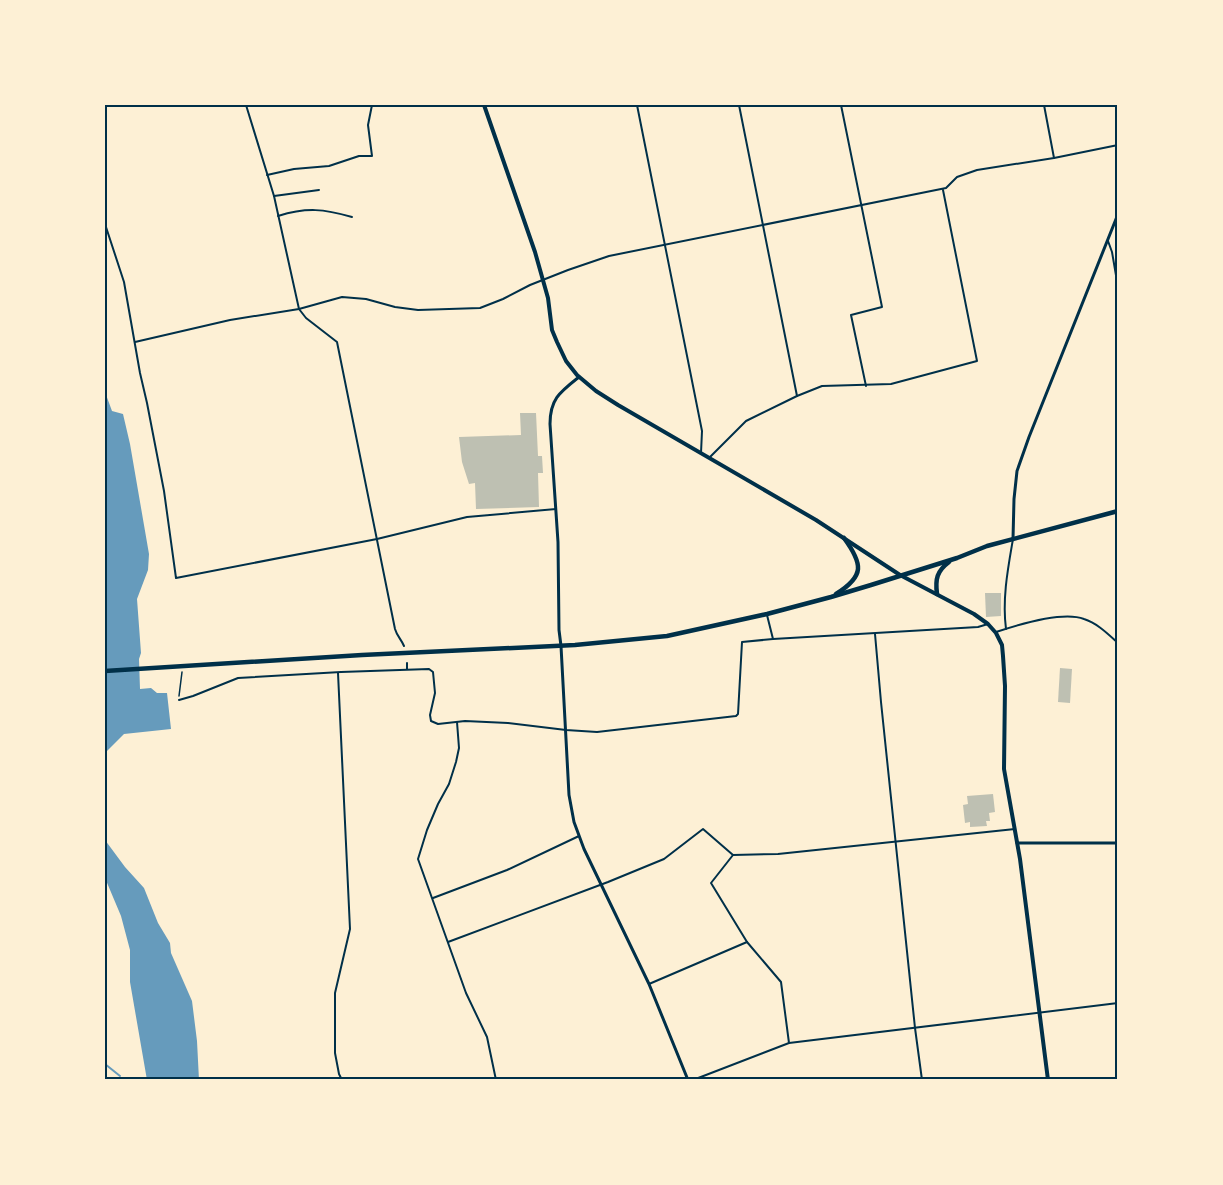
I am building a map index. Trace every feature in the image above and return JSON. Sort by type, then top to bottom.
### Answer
[{"type":"highway","points":[[105,670],[561,646],[667,636],[831,597],[957,558],[987,546],[1118,511]]},
{"type":"highway","points":[[831,597],[851,583],[857,573],[857,560],[852,548],[844,538]]},
{"type":"highway","points":[[937,594],[938,573],[957,558]]},
{"type":"main road","points":[[484,105],[543,280],[556,342],[566,361],[579,377],[610,401],[816,520],[900,575],[974,614],[996,633],[1002,645],[1005,686],[1005,769],[1048,1080]]},
{"type":"street","points":[[246,105],[274,196],[299,309],[306,318],[337,342],[396,636],[402,640],[404,646]]},
{"type":"street","points":[[267,175],[329,166],[359,156],[372,156],[368,125],[372,105]]},
{"type":"street","points":[[637,105],[702,431],[701,453]]},
{"type":"street","points":[[740,105],[797,396]]},
{"type":"street","points":[[841,105],[882,307],[851,315],[866,386]]},
{"type":"street","points":[[1044,105],[1054,158]]},
{"type":"street","points":[[135,342],[230,320],[299,309],[348,297],[366,298],[395,307],[418,310],[480,308],[530,285],[609,256],[943,189],[957,177],[977,170],[1118,145]]},
{"type":"street","points":[[709,458],[746,421],[822,386],[891,384],[977,361],[943,189]]},
{"type":"street","points":[[274,196],[319,190]]},
{"type":"street","points":[[278,216],[298,211],[326,210],[352,217]]},
{"type":"street","points":[[1006,629],[1006,587],[1017,471],[1118,214]]},
{"type":"street","points":[[105,224],[124,282],[164,491],[176,578],[377,539],[467,518],[556,510]]},
{"type":"street","points":[[1108,241],[1118,287]]},
{"type":"street","points":[[579,377],[556,397],[550,410],[549,424],[558,542],[559,630],[569,795],[574,822],[584,849],[649,984],[688,1080]]},
{"type":"street","points":[[767,614],[773,639]]},
{"type":"street","points":[[996,633],[1068,616],[1079,617],[1095,624],[1118,643]]},
{"type":"street","points":[[179,700],[238,678],[429,669],[433,672],[435,693],[430,715],[431,721],[438,724],[465,721],[508,723],[597,732],[736,716],[738,714],[742,642],[978,627],[988,624]]},
{"type":"street","points":[[875,634],[880,702],[922,1080]]},
{"type":"street","points":[[406,663],[407,669]]},
{"type":"street","points":[[338,673],[350,929],[335,993],[335,1053],[342,1080]]},
{"type":"street","points":[[457,722],[459,748],[456,762],[449,784],[434,812],[419,856],[466,993],[487,1037],[496,1080]]},
{"type":"street","points":[[448,942],[664,859],[704,830],[733,855],[778,854],[1015,829]]},
{"type":"street","points":[[432,898],[507,870],[579,836]]},
{"type":"street","points":[[1017,843],[1118,843]]},
{"type":"street","points":[[733,855],[711,883],[747,942],[781,982],[789,1043]]},
{"type":"street","points":[[649,984],[747,942]]},
{"type":"street","points":[[693,1080],[789,1043],[1118,1003]]},
{"type":"path","points":[[179,700],[182,672]]},
{"type":"water","points":[[105,392],[112,411],[123,414],[149,554],[148,570],[137,599],[141,653],[139,659],[140,689],[151,688],[157,693],[167,693],[171,729],[124,734],[105,753]]},
{"type":"water","points":[[105,840],[144,888],[158,923],[170,943],[171,953],[192,1001],[199,1080],[147,1080],[130,982],[130,950],[121,916],[105,878]]},
{"type":"building","points":[[520,413],[536,413],[538,456],[542,456],[543,473],[538,473],[539,507],[476,509],[475,483],[469,484],[462,462],[459,437],[521,435]]},
{"type":"building","points":[[985,593],[1001,593],[1001,616],[986,617]]},
{"type":"building","points":[[1060,668],[1072,669],[1070,703],[1058,702]]},
{"type":"building","points":[[993,794],[995,812],[989,813],[990,821],[986,821],[987,826],[970,827],[970,822],[965,823],[963,805],[968,804],[967,796]]},
{"type":"waterway","points":[[105,1064],[120,1076]]}]
